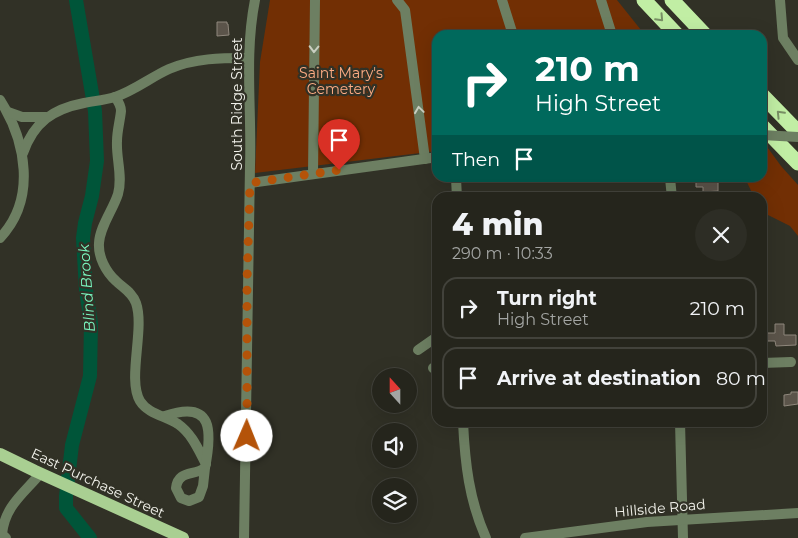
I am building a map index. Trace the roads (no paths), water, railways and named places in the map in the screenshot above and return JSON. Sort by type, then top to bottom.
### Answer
[{"type":"highway","points":[[644,0],[672,30]]},
{"type":"highway","points":[[672,0],[700,30]]},
{"type":"highway","points":[[767,100],[798,132]]},
{"type":"highway","points":[[767,131],[798,163]]},
{"type":"main road","name":"East Purchase Street","points":[[0,454],[183,538]]},
{"type":"street","name":"South Ridge Street","points":[[244,538],[248,421],[247,281],[250,183],[248,58],[255,0]]},
{"type":"street","points":[[313,174],[315,0]]},
{"type":"street","points":[[397,0],[405,10],[425,158]]},
{"type":"street","points":[[502,0],[511,30]]},
{"type":"street","points":[[601,0],[610,30]]},
{"type":"street","points":[[780,0],[783,38],[798,60]]},
{"type":"street","points":[[23,153],[27,141],[35,128],[46,117],[67,107],[115,97],[184,64],[203,59],[248,58]]},
{"type":"street","points":[[115,97],[121,110],[117,143],[120,184],[118,194],[102,230],[99,249],[106,267],[114,280],[130,292],[137,307],[136,380],[140,400],[148,410],[165,416],[180,425],[190,435],[205,466],[208,458],[209,438],[208,427],[203,417],[191,411],[165,416]]},
{"type":"street","points":[[0,100],[14,124],[23,153],[23,194],[14,220],[0,238]]},
{"type":"street","points":[[8,112],[22,117],[46,117]]},
{"type":"street","points":[[767,135],[798,137]]},
{"type":"street","points":[[250,183],[432,157]]},
{"type":"street","points":[[418,350],[432,340]]},
{"type":"street","points":[[767,363],[792,362]]},
{"type":"street","points":[[463,427],[468,484],[478,521],[486,538]]},
{"type":"street","points":[[680,427],[683,538]]},
{"type":"street","points":[[6,538],[2,534],[4,521],[12,506],[40,474]]},
{"type":"street","name":"Hillside Road","points":[[525,538],[648,522],[798,513]]},
{"type":"waterway","name":"Blind Brook","points":[[76,0],[95,111],[97,161],[83,238],[86,290],[91,323],[90,376],[72,445],[66,508],[90,538]]},
{"type":"park label","name":"Saint Mary's Cemetery","points":[[341,82]]}]
